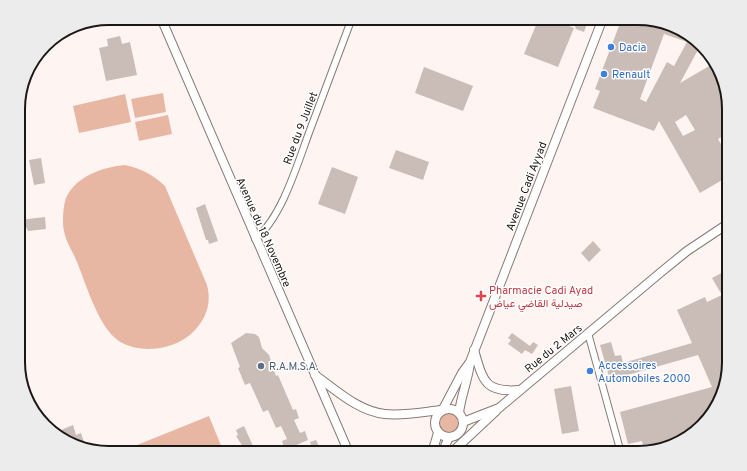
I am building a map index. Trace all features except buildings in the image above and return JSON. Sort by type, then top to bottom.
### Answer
[{"type":"main road","name":"Avenue du 18 Novembre","points":[[164,25],[255,239],[346,446]]},
{"type":"main road","name":"Avenue Cadi Ayyad","points":[[460,413],[461,395],[469,376],[470,362],[474,350],[600,25]]},
{"type":"main road","name":"Rue du 2 Mars","points":[[463,422],[499,408],[687,251],[722,228]]},
{"type":"main road","points":[[474,350],[487,385],[498,390],[520,390]]},
{"type":"main road","name":"Avenue Cadi Ayyad","points":[[442,410],[462,373],[470,362]]},
{"type":"main road","points":[[315,375],[358,405],[369,410],[390,414],[452,408],[460,413],[463,422],[459,433],[448,437],[438,433]]},
{"type":"main road","points":[[458,446],[499,408]]},
{"type":"main road","points":[[434,446],[438,433],[435,418],[442,410]]},
{"type":"main road","points":[[445,446],[448,437]]},
{"type":"street","name":"Rue du 9 Juillet","points":[[255,239],[262,233],[272,220],[290,183],[349,25]]},
{"type":"street","points":[[588,334],[619,446]]},
{"type":"shaded area","points":[[163,93],[166,112],[135,118],[131,99]]},
{"type":"shaded area","points":[[125,94],[131,122],[79,133],[73,106]]},
{"type":"shaded area","points":[[168,115],[172,134],[139,141],[135,122]]},
{"type":"shaded area","points":[[125,165],[146,172],[165,186],[207,285],[209,299],[201,323],[183,340],[164,347],[143,349],[133,347],[115,338],[109,331],[97,313],[77,262],[66,239],[63,228],[65,201],[76,184],[91,174],[108,168]]},
{"type":"shaded area","points":[[448,410],[457,413],[460,422],[457,431],[448,434],[439,431],[436,422],[439,413]]},
{"type":"shaded area","points":[[209,416],[221,446],[137,446]]},
{"type":"place","name":"Dacia","points":[[611,47]]},
{"type":"place","name":"Renault","points":[[604,74]]},
{"type":"place","name":"Pharmacie Cadi Ayad صيدلية القاضي عياض","points":[[481,296]]},
{"type":"place","name":"R.A.M.S.A.","points":[[261,366]]},
{"type":"place","name":"Accessoires Automobiles 2000","points":[[590,371]]}]
